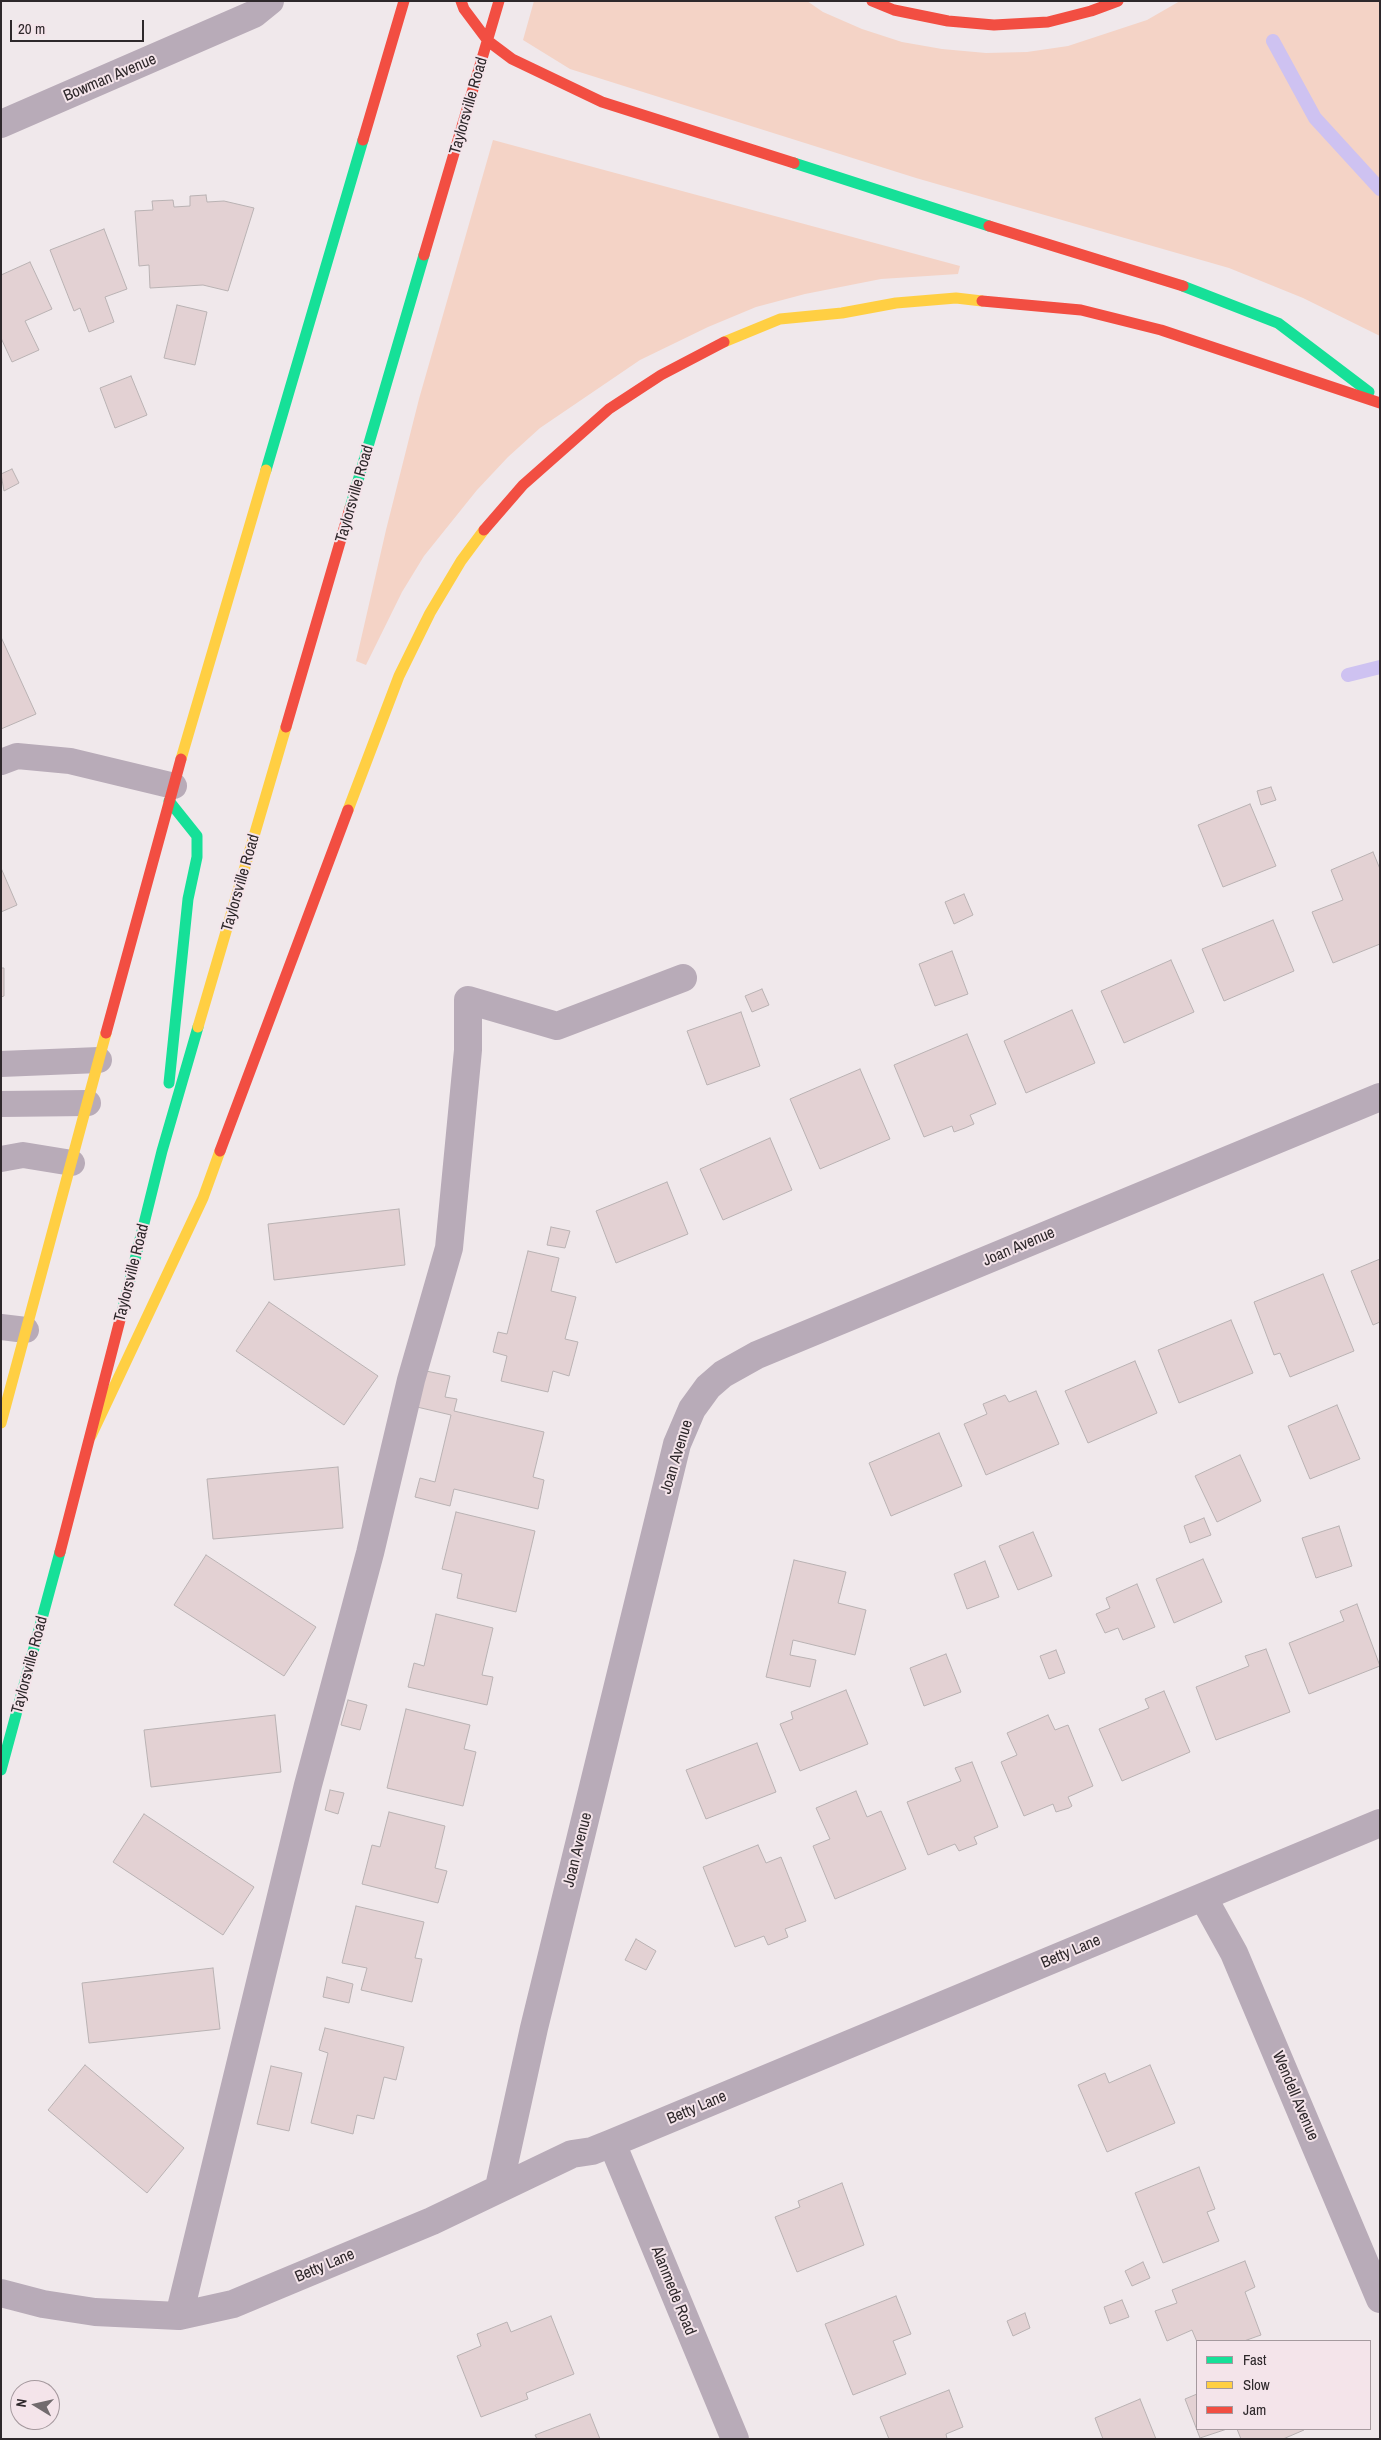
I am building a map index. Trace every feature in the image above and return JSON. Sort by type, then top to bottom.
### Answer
[{"type":"main road","points":[[1,1424],[14,1329],[72,1163],[172,794],[404,1]]},
{"type":"main road","points":[[461,1],[464,9],[488,41],[512,59],[602,102],[1110,266],[1194,289],[1278,323],[1380,402]]},
{"type":"main road","name":"Taylorsville Road","points":[[1,1770],[91,1436],[162,1151],[499,1]]},
{"type":"main road","points":[[872,1],[894,10],[948,21],[994,24],[1048,22],[1091,12],[1118,1]]},
{"type":"main road","points":[[91,1436],[203,1198],[306,918],[396,686],[430,613],[461,561],[492,519],[523,485],[609,409],[661,375],[713,347],[780,319],[842,313],[896,303],[956,298],[1081,310],[1161,330],[1380,402]]},
{"type":"main road","points":[[162,1151],[188,899],[197,857],[198,836],[172,794]]},
{"type":"street","name":"Bowman Avenue","points":[[1,124],[254,14],[270,1]]},
{"type":"street","points":[[179,2316],[308,1785],[370,1553],[411,1380],[449,1248],[468,1050],[468,1000],[557,1026],[683,978]]},
{"type":"street","name":"Joan Avenue","points":[[499,2187],[534,2028],[677,1444],[692,1409],[708,1387],[723,1374],[757,1355],[1380,1096]]},
{"type":"street","name":"Betty Lane","points":[[1,2293],[43,2304],[95,2312],[179,2316],[233,2304],[432,2221],[499,2187],[572,2154],[592,2151],[612,2143],[1380,1823]]},
{"type":"street","name":"Wendell Avenue","points":[[1203,1897],[1234,1953],[1380,2299]]},
{"type":"street","name":"Alanmede Road","points":[[612,2143],[735,2439]]},
{"type":"lane","points":[[1,762],[17,756],[70,761],[172,794]]},
{"type":"lane","points":[[1,1064],[99,1060]]},
{"type":"lane","points":[[1,1104],[88,1103]]},
{"type":"lane","points":[[1,1159],[24,1155],[72,1163]]},
{"type":"shaded area","points":[[534,1],[807,1],[823,12],[862,29],[902,42],[942,49],[986,53],[1027,52],[1068,46],[1147,20],[1180,1],[1380,1],[1380,336],[1303,298],[1229,268],[916,178],[570,69],[523,40]]},
{"type":"shaded area","points":[[493,140],[960,266],[958,274],[881,279],[805,294],[756,307],[708,327],[640,360],[540,428],[508,457],[477,490],[424,556],[402,592],[366,665],[356,661],[386,530],[419,399]]},
{"type":"building","points":[[206,195],[207,202],[224,201],[254,208],[228,291],[203,285],[150,288],[149,265],[139,266],[135,211],[153,210],[152,201],[173,200],[174,207],[190,206],[190,196]]},
{"type":"building","points":[[104,229],[127,289],[105,297],[114,322],[89,332],[80,308],[74,311],[50,250]]},
{"type":"building","points":[[30,262],[52,309],[25,321],[39,350],[12,362],[1,338],[1,275]]},
{"type":"building","points":[[177,305],[207,312],[195,365],[164,358]]},
{"type":"building","points":[[131,376],[147,415],[115,428],[100,388]]},
{"type":"building","points":[[12,469],[19,483],[4,491],[1,474]]},
{"type":"building","points":[[1,637],[36,714],[1,729]]},
{"type":"building","points":[[1271,787],[1276,800],[1261,805],[1257,791]]},
{"type":"building","points":[[1250,804],[1276,866],[1223,887],[1198,825]]},
{"type":"building","points":[[1373,852],[1380,869],[1380,944],[1333,963],[1312,912],[1343,900],[1331,870]]},
{"type":"building","points":[[1,868],[17,905],[1,912]]},
{"type":"building","points":[[964,894],[973,915],[954,924],[945,902]]},
{"type":"building","points":[[1273,920],[1294,971],[1224,1001],[1202,949]]},
{"type":"building","points":[[952,951],[968,994],[935,1006],[919,964]]},
{"type":"building","points":[[1171,960],[1194,1012],[1124,1043],[1101,991]]},
{"type":"building","points":[[1,968],[4,968],[4,996],[1,997]]},
{"type":"building","points":[[762,989],[769,1005],[752,1012],[745,996]]},
{"type":"building","points":[[1072,1010],[1095,1063],[1026,1093],[1004,1041]]},
{"type":"building","points":[[741,1012],[760,1066],[707,1085],[687,1031]]},
{"type":"building","points":[[967,1034],[996,1104],[970,1115],[974,1124],[954,1132],[952,1126],[924,1137],[894,1065]]},
{"type":"building","points":[[860,1069],[890,1139],[820,1169],[790,1099]]},
{"type":"building","points":[[770,1138],[792,1190],[723,1220],[700,1169]]},
{"type":"building","points":[[667,1182],[688,1234],[616,1263],[596,1211]]},
{"type":"building","points":[[399,1209],[405,1265],[274,1280],[268,1224]]},
{"type":"building","points":[[551,1227],[570,1231],[565,1248],[547,1245]]},
{"type":"building","points":[[528,1251],[559,1258],[551,1291],[576,1297],[565,1339],[578,1342],[569,1376],[553,1371],[548,1392],[501,1381],[507,1356],[493,1352],[498,1332],[507,1334]]},
{"type":"building","points":[[1380,1259],[1380,1322],[1373,1325],[1351,1271]]},
{"type":"building","points":[[1323,1274],[1354,1351],[1290,1377],[1280,1353],[1274,1355],[1254,1302]]},
{"type":"building","points":[[269,1302],[378,1376],[344,1425],[236,1351]]},
{"type":"building","points":[[1231,1320],[1253,1373],[1179,1403],[1158,1350]]},
{"type":"building","points":[[1135,1361],[1157,1413],[1088,1443],[1065,1391]]},
{"type":"building","points":[[426,1371],[450,1376],[445,1397],[457,1399],[454,1411],[544,1432],[533,1477],[544,1480],[538,1509],[454,1489],[450,1506],[415,1497],[420,1478],[435,1482],[451,1415],[417,1407]]},
{"type":"building","points":[[1036,1391],[1059,1444],[986,1475],[964,1424],[987,1414],[983,1404],[1005,1395],[1009,1402]]},
{"type":"building","points":[[1337,1405],[1360,1459],[1310,1479],[1288,1426]]},
{"type":"building","points":[[939,1433],[962,1486],[891,1516],[869,1463]]},
{"type":"building","points":[[1240,1455],[1261,1501],[1217,1522],[1195,1476]]},
{"type":"building","points":[[338,1467],[343,1528],[213,1539],[207,1479]]},
{"type":"building","points":[[456,1512],[535,1531],[516,1612],[457,1598],[462,1574],[442,1569]]},
{"type":"building","points":[[1204,1518],[1211,1535],[1190,1543],[1184,1526]]},
{"type":"building","points":[[1339,1526],[1352,1566],[1316,1578],[1302,1538]]},
{"type":"building","points":[[1033,1532],[1052,1576],[1018,1590],[999,1546]]},
{"type":"building","points":[[206,1555],[316,1627],[284,1676],[174,1605]]},
{"type":"building","points":[[1203,1559],[1222,1602],[1174,1623],[1156,1579]]},
{"type":"building","points":[[794,1560],[846,1572],[838,1603],[866,1610],[855,1655],[793,1640],[790,1655],[816,1660],[810,1687],[766,1677]]},
{"type":"building","points":[[985,1561],[999,1597],[967,1609],[954,1574]]},
{"type":"building","points":[[1137,1584],[1155,1627],[1123,1640],[1118,1628],[1105,1633],[1096,1614],[1110,1608],[1106,1598]]},
{"type":"building","points":[[1357,1604],[1380,1666],[1309,1694],[1289,1643],[1344,1621],[1340,1611]]},
{"type":"building","points":[[436,1614],[493,1628],[482,1675],[493,1677],[487,1705],[408,1687],[414,1663],[424,1666]]},
{"type":"building","points":[[1266,1649],[1290,1712],[1216,1740],[1196,1687],[1249,1666],[1245,1656]]},
{"type":"building","points":[[1056,1650],[1065,1673],[1049,1679],[1040,1656]]},
{"type":"building","points":[[946,1654],[961,1692],[924,1706],[910,1668]]},
{"type":"building","points":[[846,1690],[868,1744],[800,1771],[780,1724],[793,1719],[791,1712]]},
{"type":"building","points":[[1164,1691],[1190,1752],[1122,1781],[1099,1729],[1149,1708],[1145,1699]]},
{"type":"building","points":[[348,1700],[367,1705],[360,1730],[341,1725]]},
{"type":"building","points":[[406,1709],[470,1725],[464,1749],[476,1752],[463,1806],[387,1788]]},
{"type":"building","points":[[275,1715],[281,1772],[151,1787],[144,1730]]},
{"type":"building","points":[[1048,1715],[1055,1730],[1068,1725],[1093,1786],[1068,1797],[1072,1806],[1069,1808],[1056,1812],[1053,1804],[1024,1816],[1001,1762],[1017,1755],[1007,1733]]},
{"type":"building","points":[[757,1743],[776,1792],[706,1819],[686,1770]]},
{"type":"building","points":[[972,1762],[998,1827],[974,1837],[977,1844],[959,1851],[955,1844],[928,1855],[907,1802],[961,1781],[955,1768]]},
{"type":"building","points":[[330,1790],[344,1793],[338,1814],[325,1810]]},
{"type":"building","points":[[856,1791],[867,1817],[881,1811],[906,1869],[835,1899],[813,1846],[830,1839],[816,1808]]},
{"type":"building","points":[[389,1812],[445,1826],[435,1868],[447,1871],[438,1903],[362,1884],[372,1845],[380,1847]]},
{"type":"building","points":[[144,1814],[254,1887],[223,1935],[113,1862]]},
{"type":"building","points":[[758,1845],[766,1863],[781,1857],[806,1921],[785,1929],[788,1937],[768,1945],[764,1936],[735,1947],[703,1867]]},
{"type":"building","points":[[356,1906],[424,1922],[415,1958],[422,1959],[412,2002],[361,1990],[367,1968],[342,1963]]},
{"type":"building","points":[[636,1939],[656,1951],[646,1970],[625,1960]]},
{"type":"building","points":[[213,1968],[220,2029],[89,2043],[82,1983]]},
{"type":"building","points":[[327,1977],[353,1984],[349,2003],[323,1997]]},
{"type":"building","points":[[325,2028],[404,2047],[396,2080],[384,2077],[374,2119],[357,2115],[353,2134],[311,2123],[328,2053],[319,2050]]},
{"type":"building","points":[[85,2065],[184,2148],[147,2193],[48,2110]]},
{"type":"building","points":[[1150,2065],[1175,2123],[1107,2152],[1078,2085],[1105,2073],[1109,2083]]},
{"type":"building","points":[[271,2066],[302,2073],[289,2131],[257,2124]]},
{"type":"building","points":[[1199,2167],[1215,2209],[1207,2212],[1219,2241],[1163,2263],[1135,2193]]},
{"type":"building","points":[[842,2183],[864,2245],[797,2272],[775,2217],[800,2207],[798,2201]]},
{"type":"building","points":[[1245,2261],[1255,2287],[1245,2292],[1261,2335],[1247,2340],[1196,2340],[1192,2330],[1167,2341],[1155,2311],[1177,2303],[1172,2290]]},
{"type":"building","points":[[1143,2262],[1150,2278],[1132,2286],[1125,2271]]},
{"type":"building","points":[[896,2296],[911,2334],[893,2341],[906,2374],[853,2395],[825,2324]]},
{"type":"building","points":[[1122,2300],[1129,2317],[1110,2324],[1104,2307]]},
{"type":"building","points":[[1025,2313],[1030,2328],[1013,2336],[1007,2321]]},
{"type":"building","points":[[551,2316],[574,2374],[526,2393],[528,2399],[481,2417],[457,2356],[481,2346],[477,2334],[507,2322],[511,2332]]},
{"type":"building","points":[[949,2390],[963,2427],[946,2434],[947,2439],[889,2439],[880,2417]]},
{"type":"building","points":[[1196,2394],[1196,2428],[1185,2399]]},
{"type":"building","points":[[1140,2399],[1156,2439],[1103,2439],[1095,2418]]},
{"type":"building","points":[[590,2414],[600,2439],[537,2439],[535,2435]]},
{"type":"building","points":[[1197,2430],[1224,2430],[1200,2438]]},
{"type":"building","points":[[1237,2430],[1304,2430],[1283,2439],[1241,2439]]},
{"type":"waterway","points":[[1273,41],[1315,118],[1380,189]]},
{"type":"waterway","points":[[1348,675],[1380,667]]},
{"type":"traffic: fast","points":[[266,470],[363,140]]},
{"type":"traffic: fast","points":[[794,163],[989,226]]},
{"type":"traffic: fast","points":[[350,508],[424,255]]},
{"type":"traffic: fast","points":[[1183,286],[1278,323],[1369,392]]},
{"type":"traffic: fast","points":[[169,801],[197,836],[197,857],[188,899],[169,1083]]},
{"type":"traffic: fast","points":[[121,1316],[162,1151],[198,1027]]},
{"type":"traffic: fast","points":[[1,1770],[60,1552]]},
{"type":"traffic: slow","points":[[724,342],[780,319],[842,313],[896,303],[956,298],[982,301]]},
{"type":"traffic: slow","points":[[181,759],[266,470]]},
{"type":"traffic: slow","points":[[348,810],[399,676],[430,613],[461,561],[484,530]]},
{"type":"traffic: slow","points":[[198,1027],[286,727]]},
{"type":"traffic: slow","points":[[1,1423],[106,1033]]},
{"type":"traffic: slow","points":[[91,1436],[203,1198],[220,1151]]},
{"type":"traffic: jam","points":[[363,140],[404,1]]},
{"type":"traffic: jam","points":[[461,1],[464,9],[488,41],[512,59],[602,102],[794,163]]},
{"type":"traffic: jam","points":[[424,255],[499,1]]},
{"type":"traffic: jam","points":[[872,1],[894,10],[948,21],[994,25],[1048,22],[1091,11],[1118,1]]},
{"type":"traffic: jam","points":[[989,226],[1183,286]]},
{"type":"traffic: jam","points":[[982,301],[1081,310],[1161,330],[1380,403]]},
{"type":"traffic: jam","points":[[484,530],[523,485],[609,409],[661,375],[724,342]]},
{"type":"traffic: jam","points":[[286,727],[350,508]]},
{"type":"traffic: jam","points":[[106,1033],[181,759]]},
{"type":"traffic: jam","points":[[220,1151],[348,810]]},
{"type":"traffic: jam","points":[[60,1552],[121,1316]]}]
